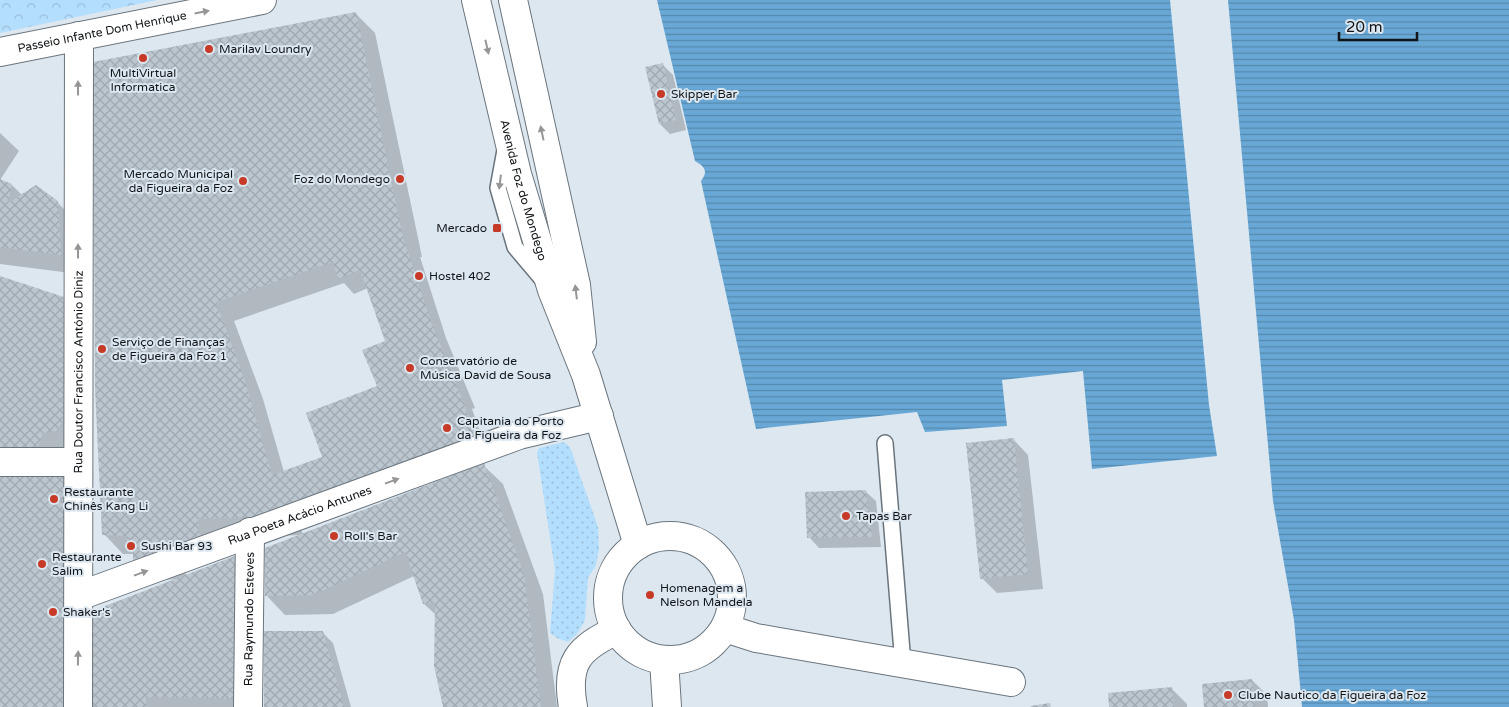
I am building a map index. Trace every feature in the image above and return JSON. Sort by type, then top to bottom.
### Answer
[{"type":"street","name":"Passeio Infante Dom Henrique","points":[[0,52],[262,0]]},
{"type":"street","name":"Avenida Foz do Mondego","points":[[476,0],[517,174],[552,290],[586,375],[638,545]]},
{"type":"street","name":"Avenida Foz do Mondego","points":[[513,0],[576,285],[586,375]]},
{"type":"street","name":"Rua Doutor Francisco António Diniz","points":[[78,36],[78,707]]},
{"type":"street","name":"Rua Poeta Acácio Antunes","points":[[79,596],[519,435],[599,416]]},
{"type":"street","points":[[0,462],[77,462]]},
{"type":"street","name":"Rua Raymundo Esteves","points":[[248,707],[250,532]]},
{"type":"street","points":[[674,536],[695,541],[713,553],[725,568],[732,586],[732,606],[725,628],[717,640],[702,652],[687,659],[664,660],[645,656],[629,645],[617,630],[610,612],[608,593],[613,574],[623,558],[638,545],[655,538],[674,536]]},
{"type":"street","points":[[725,628],[756,638],[1011,682]]},
{"type":"street","points":[[573,707],[570,690],[574,664],[587,647],[617,630]]},
{"type":"street","points":[[664,660],[668,707]]},
{"type":"lane","points":[[885,443],[903,664]]},
{"type":"green space","points":[[0,0],[157,0],[0,33]]},
{"type":"green space","points":[[564,442],[570,447],[598,527],[599,549],[596,565],[588,578],[585,620],[577,634],[568,642],[550,633],[555,570],[537,453],[539,448]]},
{"type":"shaded area","points":[[657,0],[1170,0],[1209,405],[1217,456],[1092,469],[1083,371],[1002,380],[1007,426],[925,432],[917,412],[756,429],[701,181],[705,172],[703,167],[695,161]]},
{"type":"shaded area","points":[[1228,0],[1509,0],[1509,707],[1302,707],[1294,620],[1273,501]]},
{"type":"building","points":[[356,12],[403,237],[431,322],[478,443],[284,516],[198,519],[200,540],[166,541],[167,560],[133,562],[133,548],[126,549],[127,536],[102,535],[95,389],[93,62]],"holes":[[[333,262],[338,279],[360,270],[385,341],[362,350],[377,386],[306,413],[322,457],[272,475],[244,378],[216,302]]]},
{"type":"building","name":"Skipper Bar","points":[[663,63],[676,120],[659,124],[645,67]]},
{"type":"building","points":[[0,179],[12,184],[8,203],[36,185],[58,201],[61,255],[0,247]]},
{"type":"building","points":[[0,276],[64,297],[65,418],[56,431],[43,433],[38,447],[29,456],[0,450]]},
{"type":"building","points":[[1014,438],[1028,574],[980,579],[966,443]]},
{"type":"building","points":[[484,463],[524,574],[541,707],[443,707],[434,666],[435,603],[423,604],[405,552],[313,595],[265,596],[265,548]]},
{"type":"building","points":[[0,472],[68,472],[65,707],[0,707]]},
{"type":"building","points":[[866,490],[872,537],[807,538],[805,492]]},
{"type":"building","points":[[240,554],[242,699],[146,697],[146,707],[91,707],[92,611]]},
{"type":"building","points":[[264,631],[323,631],[344,707],[264,707]]},
{"type":"building","name":"Clube Nautico da Figueira da Foz","points":[[1252,679],[1255,707],[1204,707],[1202,684]]},
{"type":"building","points":[[1172,687],[1174,707],[1109,707],[1108,693]]},
{"type":"building","points":[[1050,703],[1051,707],[1030,706]]},
{"type":"place","name":"Marilav Loundry","points":[[209,49]]},
{"type":"place","name":"MultiVirtual Informatica","points":[[143,58]]},
{"type":"place","name":"Skipper Bar","points":[[661,94]]},
{"type":"place","name":"Foz do Mondego","points":[[400,179]]},
{"type":"place","name":"Mercado Municipal da Figueira da Foz","points":[[243,181]]},
{"type":"place","name":"Mercado","points":[[497,228]]},
{"type":"place","name":"Hostel 402","points":[[419,276]]},
{"type":"place","name":"Serviço de Finanças de Figueira da Foz 1","points":[[102,349]]},
{"type":"place","name":"Conservatório de Música David de Sousa","points":[[410,368]]},
{"type":"place","name":"Capitania do Porto da Figueira da Foz","points":[[447,428]]},
{"type":"place","name":"Restaurante Chinês Kang Li","points":[[54,499]]},
{"type":"place","name":"Tapas Bar","points":[[846,516]]},
{"type":"place","name":"Roll's Bar","points":[[334,536]]},
{"type":"place","name":"Sushi Bar 93","points":[[131,546]]},
{"type":"place","name":"Restaurante Salim","points":[[42,564]]},
{"type":"place","name":"Homenagem a Nelson Mandela","points":[[650,595]]},
{"type":"place","name":"Shaker's","points":[[53,612]]},
{"type":"place","name":"Clube Nautico da Figueira da Foz","points":[[1228,695]]}]
